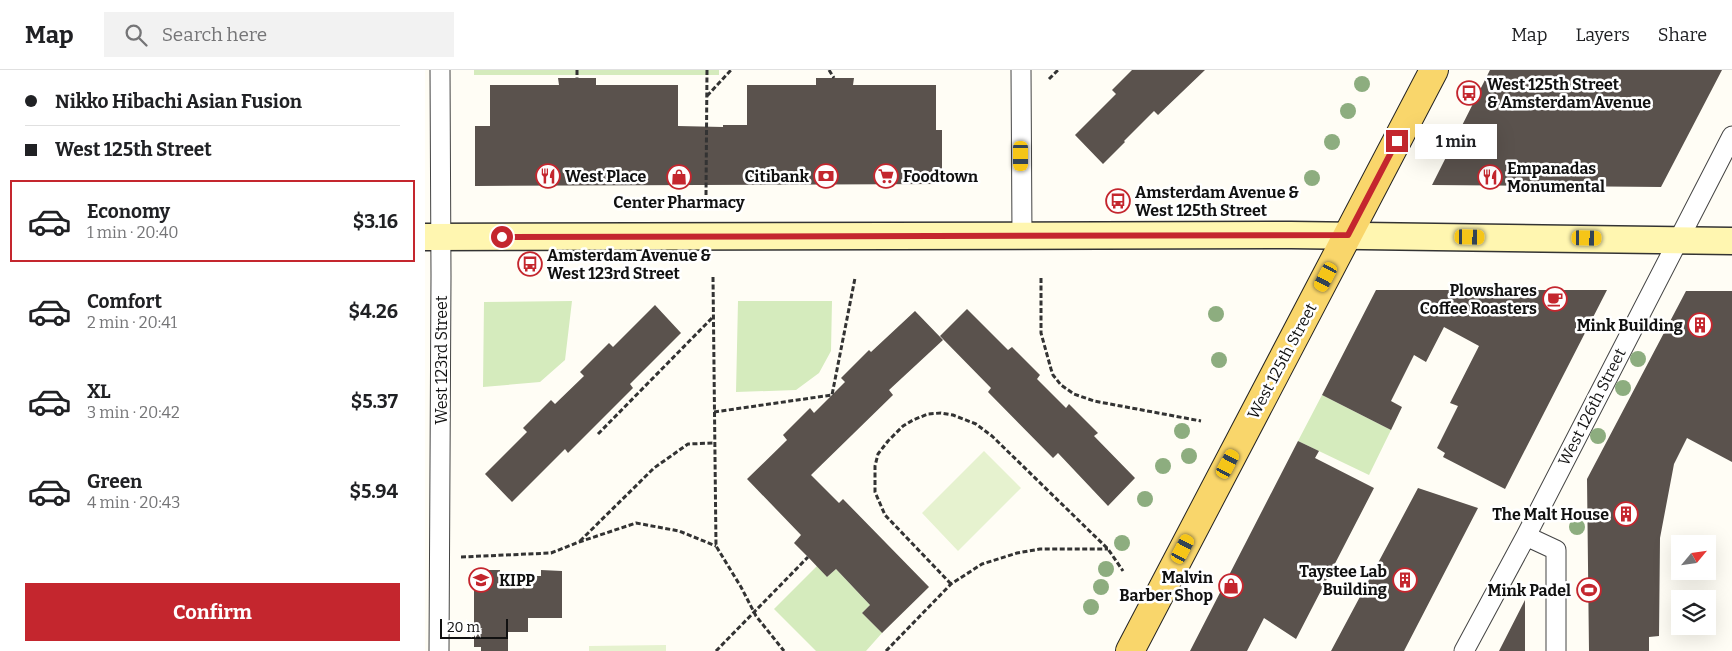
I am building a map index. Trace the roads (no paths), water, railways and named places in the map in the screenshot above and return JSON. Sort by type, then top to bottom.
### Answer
[{"type":"main road","name":"West 125th Street","points":[[1130,651],[1434,70]]},
{"type":"main road","points":[[433,237],[1348,235],[1732,241]]},
{"type":"street","name":"West 123rd Street","points":[[439,651],[433,237],[440,70]]},
{"type":"street","points":[[1021,70],[1022,236]]},
{"type":"street","name":"West 126th Street","points":[[1464,651],[1526,536],[1732,136]]},
{"type":"street","points":[[1526,536],[1557,550],[1556,651]]},
{"type":"place","name":"West 125th Street & Amsterdam Avenue","points":[[1469,93]]},
{"type":"place","name":"West Place","points":[[548,176]]},
{"type":"place","name":"Citibank","points":[[826,176]]},
{"type":"place","name":"Foodtown","points":[[886,176]]},
{"type":"place","name":"Center Pharmacy","points":[[679,177]]},
{"type":"place","name":"Empanadas Monumental","points":[[1490,177]]},
{"type":"place","name":"Amsterdam Avenue & West 125th Street","points":[[1118,201]]},
{"type":"place","name":"Amsterdam Avenue & West 123rd Street","points":[[530,264]]},
{"type":"place","name":"Plowshares Coffee Roasters","points":[[1555,299]]},
{"type":"place","name":"Mink Building","points":[[1700,325]]},
{"type":"place","name":"The Malt House","points":[[1626,514]]},
{"type":"place","name":"KIPP","points":[[481,580]]},
{"type":"place","name":"Taystee Lab Building","points":[[1405,580]]},
{"type":"place","name":"Malvin Barber Shop","points":[[1231,586]]},
{"type":"place","name":"Mink Padel","points":[[1589,590]]}]
